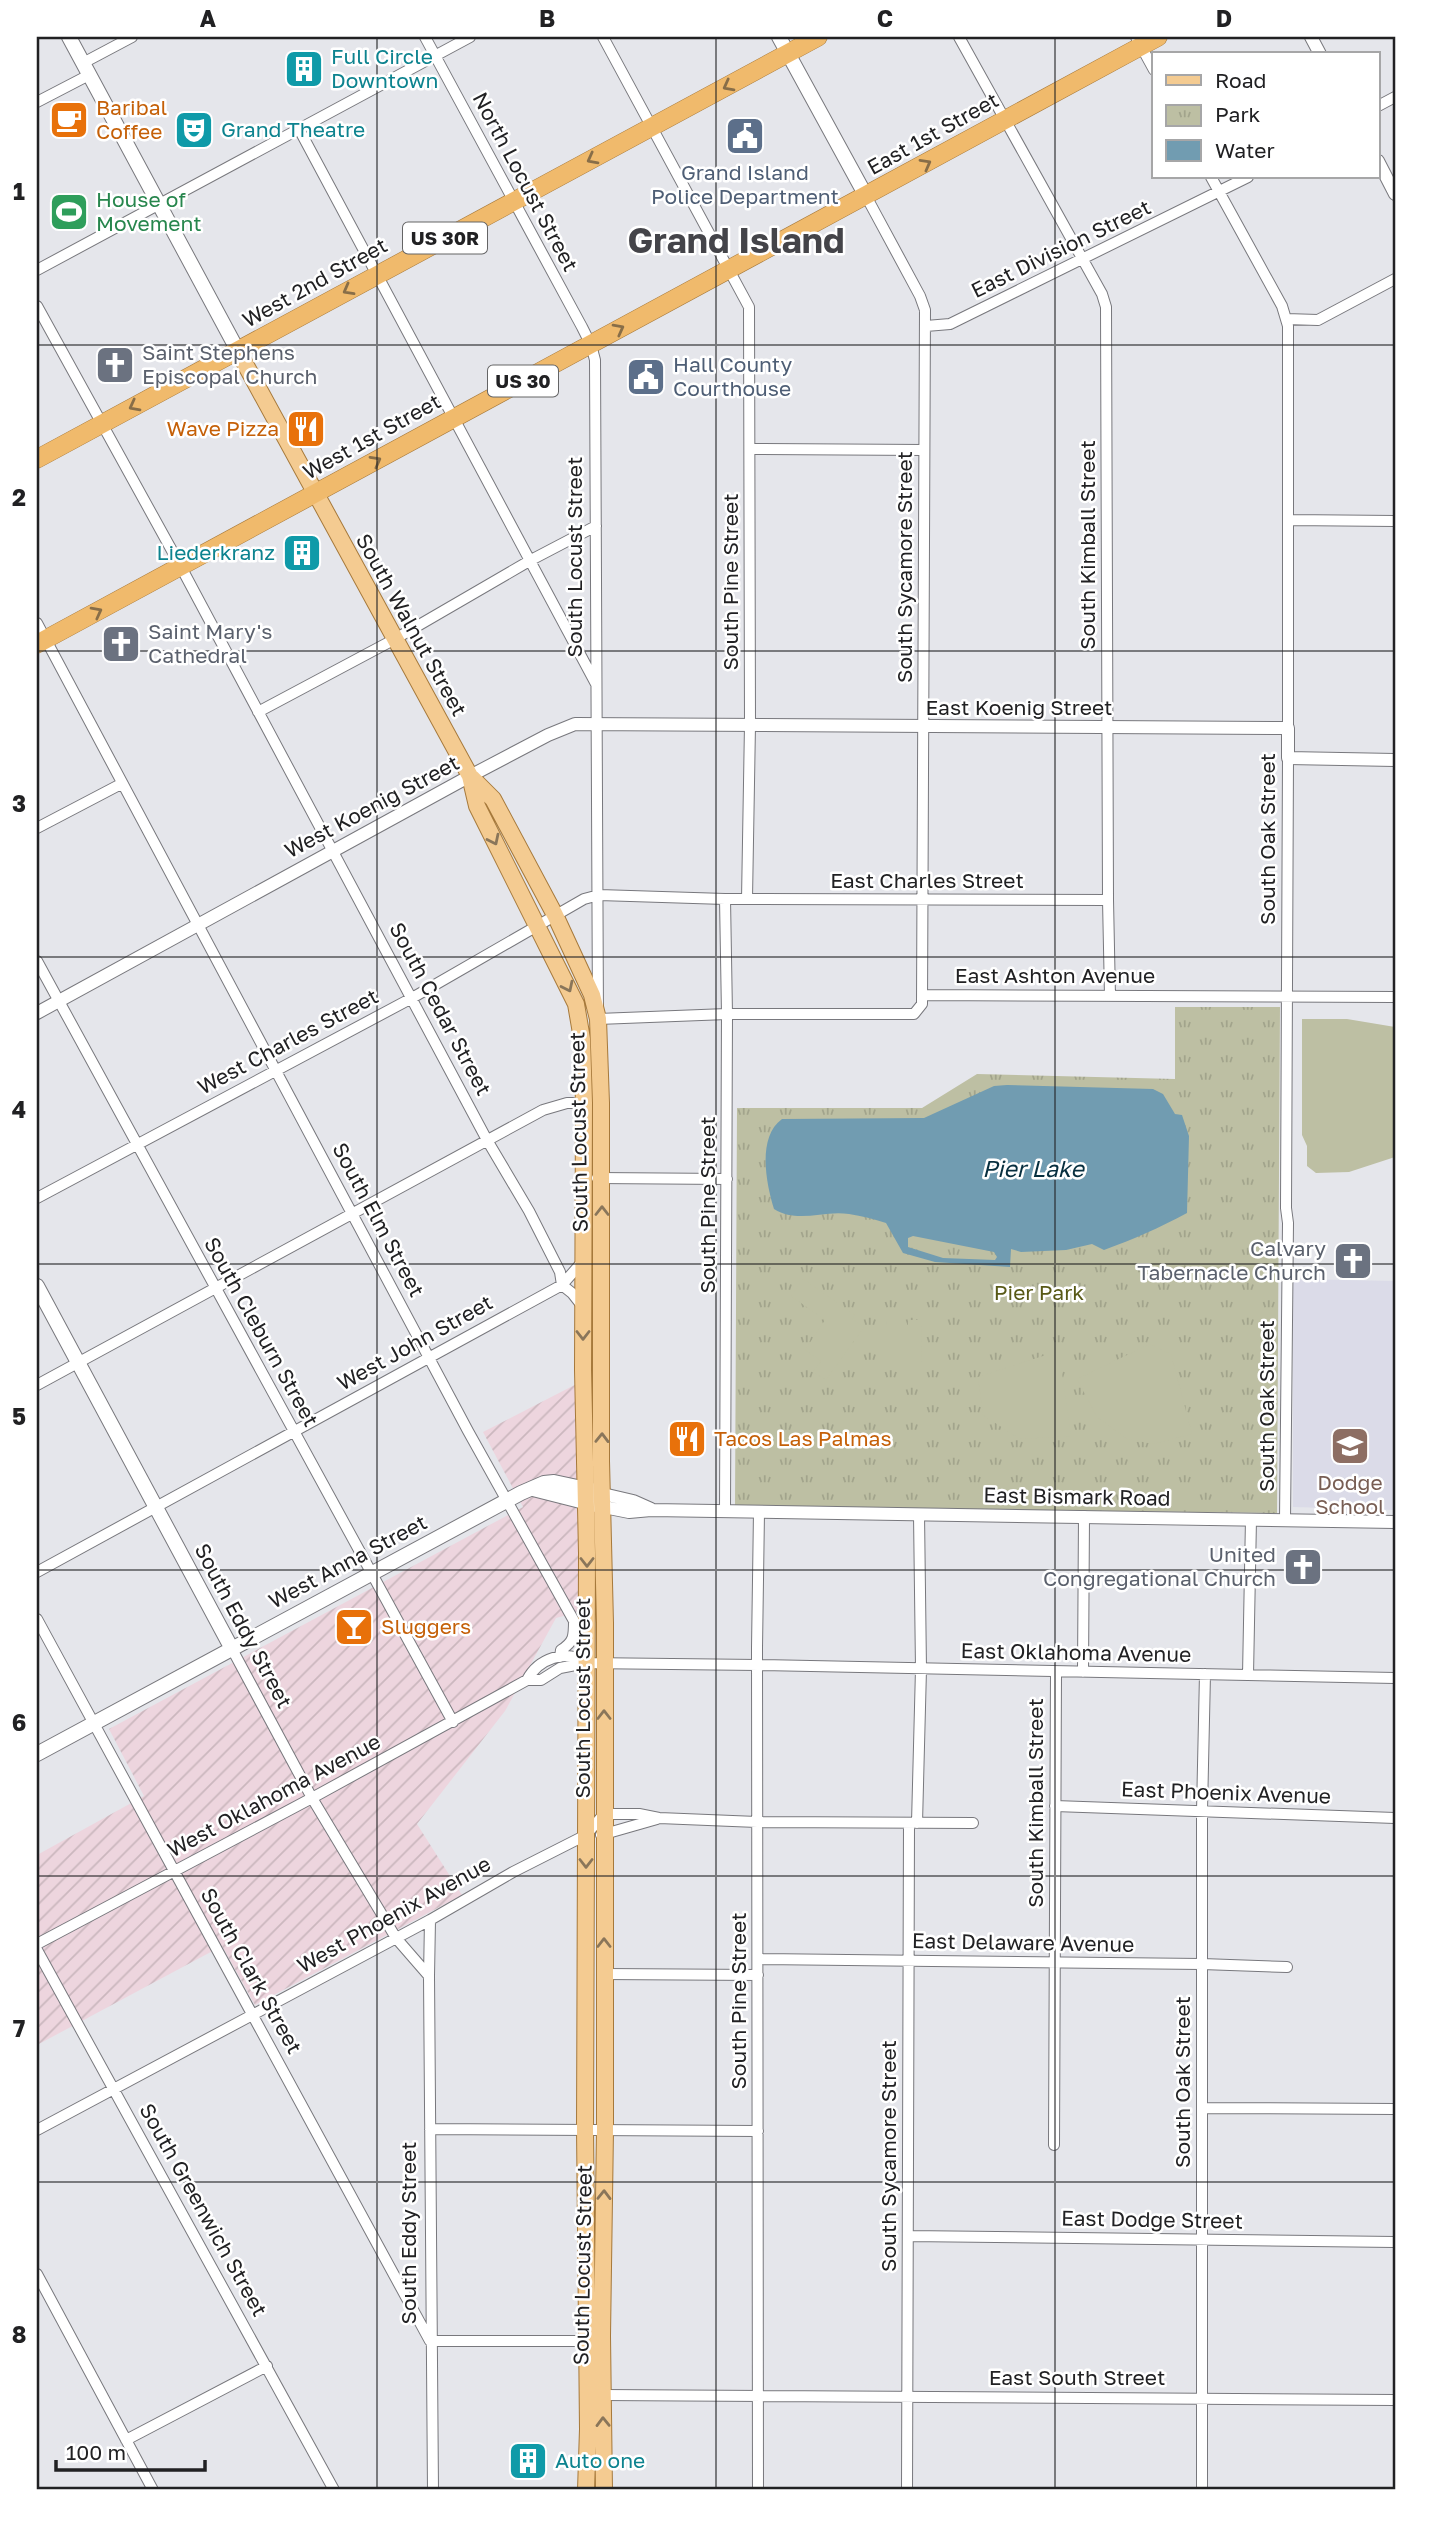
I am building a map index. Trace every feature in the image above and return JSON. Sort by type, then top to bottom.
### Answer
[{"type":"highway","name":"US 30R","points":[[652,127],[818,37]]},
{"type":"highway","name":"East 1st Street","points":[[729,270],[1004,121],[1138,41],[1158,37]]},
{"type":"highway","name":"West 2nd Street","points":[[37,459],[652,127]]},
{"type":"highway","name":"West 1st Street","points":[[40,635],[181,567],[729,270]]},
{"type":"main road","points":[[69,37],[238,351]]},
{"type":"main road","points":[[779,37],[866,196]]},
{"type":"main road","name":"South Walnut Street","points":[[238,351],[470,776],[477,806],[537,926]]},
{"type":"main road","name":"South Walnut Street","points":[[470,776],[493,799],[555,915]]},
{"type":"main road","name":"South Locust Street","points":[[555,915],[592,995],[598,1019],[604,1500],[604,2490]]},
{"type":"main road","name":"South Locust Street","points":[[537,926],[576,1003],[583,1039],[585,2129],[588,2341],[586,2490]]},
{"type":"main road","name":"South Eddy Street","points":[[37,1286],[232,1649]]},
{"type":"main road","name":"West Anna Street","points":[[37,1754],[544,1483],[554,1482],[604,1500]]},
{"type":"street","points":[[37,102],[132,37]]},
{"type":"street","name":"North Locust Street","points":[[425,37],[591,345]]},
{"type":"street","points":[[37,271],[470,37]]},
{"type":"street","name":"South Pine Street","points":[[603,37],[747,301],[750,314],[750,725],[747,899]]},
{"type":"street","name":"South Kimball Street","points":[[959,37],[1102,294],[1108,322],[1107,727],[1110,996]]},
{"type":"street","points":[[1138,41],[1152,66]]},
{"type":"street","points":[[299,129],[597,686]]},
{"type":"street","points":[[1380,166],[1395,194]]},
{"type":"street","name":"South Oak Street","points":[[1212,178],[1282,306],[1288,326],[1288,1223],[1285,1520]]},
{"type":"street","name":"East Division Street","points":[[926,326],[950,324],[1246,178]]},
{"type":"street","name":"South Sycamore Street","points":[[866,196],[925,310],[922,995]]},
{"type":"street","points":[[1286,319],[1318,320],[1395,279]]},
{"type":"street","points":[[37,306],[258,712],[596,526]]},
{"type":"street","name":"South Locust Street","points":[[591,345],[596,377],[598,1019]]},
{"type":"street","points":[[751,449],[925,450]]},
{"type":"street","points":[[1288,520],[1395,521]]},
{"type":"street","points":[[37,828],[121,783],[40,635]]},
{"type":"street","name":"South Cedar Street","points":[[258,712],[487,1140],[529,1211],[560,1272],[562,1286],[572,1293],[583,1307]]},
{"type":"street","name":"West Koenig Street","points":[[37,1013],[470,776],[548,735],[575,724],[750,725]]},
{"type":"street","name":"East Koenig Street","points":[[750,725],[1288,728]]},
{"type":"street","points":[[1288,758],[1395,760]]},
{"type":"street","name":"South Elm Street","points":[[121,783],[506,1501],[574,1621],[574,1636],[571,1643],[561,1650],[560,1657]]},
{"type":"street","points":[[599,895],[725,899]]},
{"type":"street","name":"West Charles Street","points":[[37,1198],[412,998],[584,899],[599,895]]},
{"type":"street","name":"South Pine Street","points":[[725,899],[725,1511]]},
{"type":"street","name":"East Charles Street","points":[[725,899],[1108,900]]},
{"type":"street","name":"South Cleburn Street","points":[[37,961],[453,1722]]},
{"type":"street","points":[[598,1019],[727,1014],[914,1014],[922,1004],[922,995]]},
{"type":"street","name":"East Ashton Avenue","points":[[922,995],[1395,997]]},
{"type":"street","points":[[37,1385],[544,1110],[567,1103],[584,1103]]},
{"type":"street","points":[[584,1178],[727,1179]]},
{"type":"street","name":"West John Street","points":[[37,1572],[562,1286],[584,1261]]},
{"type":"street","name":"East Bismark Road","points":[[604,1500],[629,1511],[1395,1522]]},
{"type":"street","name":"South Pine Street","points":[[758,2490],[759,1512]]},
{"type":"street","name":"South Sycamore Street","points":[[907,2490],[909,1961],[921,1669],[919,1514]]},
{"type":"street","points":[[1083,1672],[1084,1516]]},
{"type":"street","name":"South Oak Street","points":[[1248,1675],[1251,1519]]},
{"type":"street","name":"South Clark Street","points":[[37,1619],[430,2341]]},
{"type":"street","name":"South Eddy Street","points":[[232,1649],[312,1798],[396,1938],[429,1976]]},
{"type":"street","name":"West Oklahoma Avenue","points":[[527,1680],[533,1669],[560,1657],[577,1657],[586,1663]]},
{"type":"street","name":"West Oklahoma Avenue","points":[[37,1944],[527,1680],[541,1680],[560,1668],[586,1663],[757,1665]]},
{"type":"street","name":"East Oklahoma Avenue","points":[[757,1665],[1395,1678]]},
{"type":"street","name":"South Kimball Street","points":[[1054,2145],[1056,1672]]},
{"type":"street","name":"South Oak Street","points":[[1202,2490],[1202,1811],[1205,1674]]},
{"type":"street","name":"East Phoenix Avenue","points":[[1055,1806],[1395,1818]]},
{"type":"street","name":"West Phoenix Avenue","points":[[37,2130],[396,1938],[513,1871],[586,1835],[604,1814],[757,1822]]},
{"type":"street","name":"West Phoenix Avenue","points":[[586,1835],[604,1835],[659,1818]]},
{"type":"street","points":[[757,1822],[972,1823]]},
{"type":"street","name":"South Eddy Street","points":[[429,1920],[433,2490]]},
{"type":"street","name":"South Greenwich Street","points":[[37,1950],[334,2490]]},
{"type":"street","name":"East Delaware Avenue","points":[[758,1959],[1287,1967]]},
{"type":"street","points":[[604,1974],[758,1975]]},
{"type":"street","points":[[1202,2108],[1395,2109]]},
{"type":"street","points":[[430,2129],[758,2131]]},
{"type":"street","name":"East Dodge Street","points":[[908,2236],[1395,2242]]},
{"type":"street","points":[[37,2274],[153,2490]]},
{"type":"street","points":[[430,2341],[588,2341]]},
{"type":"street","points":[[126,2440],[267,2366]]},
{"type":"street","name":"East South Street","points":[[603,2395],[1395,2400]]},
{"type":"shaded area","points":[[1293,1279],[1395,1281],[1395,1510],[1293,1507]]},
{"type":"shaded area","points":[[594,1375],[597,1607],[556,1618],[505,1711],[417,1824],[462,1895],[255,2005],[222,1946],[37,2045],[37,1855],[144,1796],[109,1729],[523,1507],[483,1432]]},
{"type":"green space","name":"Pier Park","points":[[1175,1007],[1280,1007],[1277,1513],[735,1506],[737,1108],[922,1108],[977,1074],[1175,1079]]},
{"type":"green space","points":[[1302,1019],[1347,1019],[1395,1027],[1395,1157],[1349,1172],[1316,1173],[1307,1166],[1307,1146],[1302,1135]]},
{"type":"green space","points":[[803,1279],[855,1315],[852,1319],[864,1327],[826,1380],[813,1372],[821,1361],[805,1350],[825,1320],[791,1296]]},
{"type":"green space","points":[[887,1320],[896,1320],[896,1326],[900,1326],[900,1362],[883,1362],[883,1326],[886,1326]]},
{"type":"green space","points":[[908,1320],[918,1320],[918,1326],[921,1326],[922,1362],[905,1362],[905,1326],[908,1326]]},
{"type":"green space","points":[[1150,1344],[1171,1354],[1192,1434],[1153,1444],[1127,1439],[1097,1417],[1077,1379]]},
{"type":"green space","points":[[1049,1354],[1060,1359],[1071,1436],[1020,1439],[983,1415],[978,1377]]},
{"type":"water","name":"Pier Lake","points":[[994,1086],[1153,1089],[1163,1094],[1175,1114],[1182,1115],[1189,1136],[1187,1213],[1104,1250],[1092,1244],[1066,1250],[1021,1252],[1011,1249],[1010,1267],[935,1262],[903,1253],[886,1223],[868,1218],[839,1213],[792,1216],[774,1209],[766,1174],[766,1149],[774,1127],[782,1119],[924,1118]],"holes":[[[913,1236],[994,1252],[997,1257],[995,1260],[943,1258],[908,1247],[908,1238]]]},
{"type":"place","name":"Full Circle Downtown","points":[[304,69]]},
{"type":"place","name":"Baribal Coffee","points":[[69,120]]},
{"type":"place","name":"Grand Theatre","points":[[194,130]]},
{"type":"place","name":"Grand Island Police Department","points":[[745,136]]},
{"type":"place","name":"House of Movement","points":[[69,212]]},
{"type":"place","name":"Saint Stephens Episcopal Church","points":[[115,365]]},
{"type":"place","name":"Hall County Courthouse","points":[[646,377]]},
{"type":"place","name":"Wave Pizza","points":[[306,429]]},
{"type":"place","name":"Liederkranz","points":[[302,553]]},
{"type":"place","name":"Saint Mary's Cathedral","points":[[121,644]]},
{"type":"place","name":"Calvary Tabernacle Church","points":[[1353,1261]]},
{"type":"place","name":"Tacos Las Palmas","points":[[687,1439]]},
{"type":"place","name":"Dodge School","points":[[1350,1446]]},
{"type":"place","name":"United Congregational Church","points":[[1303,1567]]},
{"type":"place","name":"Sluggers","points":[[354,1627]]},
{"type":"place","name":"Auto one","points":[[528,2461]]},
{"type":"district","name":"Grand Island","points":[[736,241]]}]
